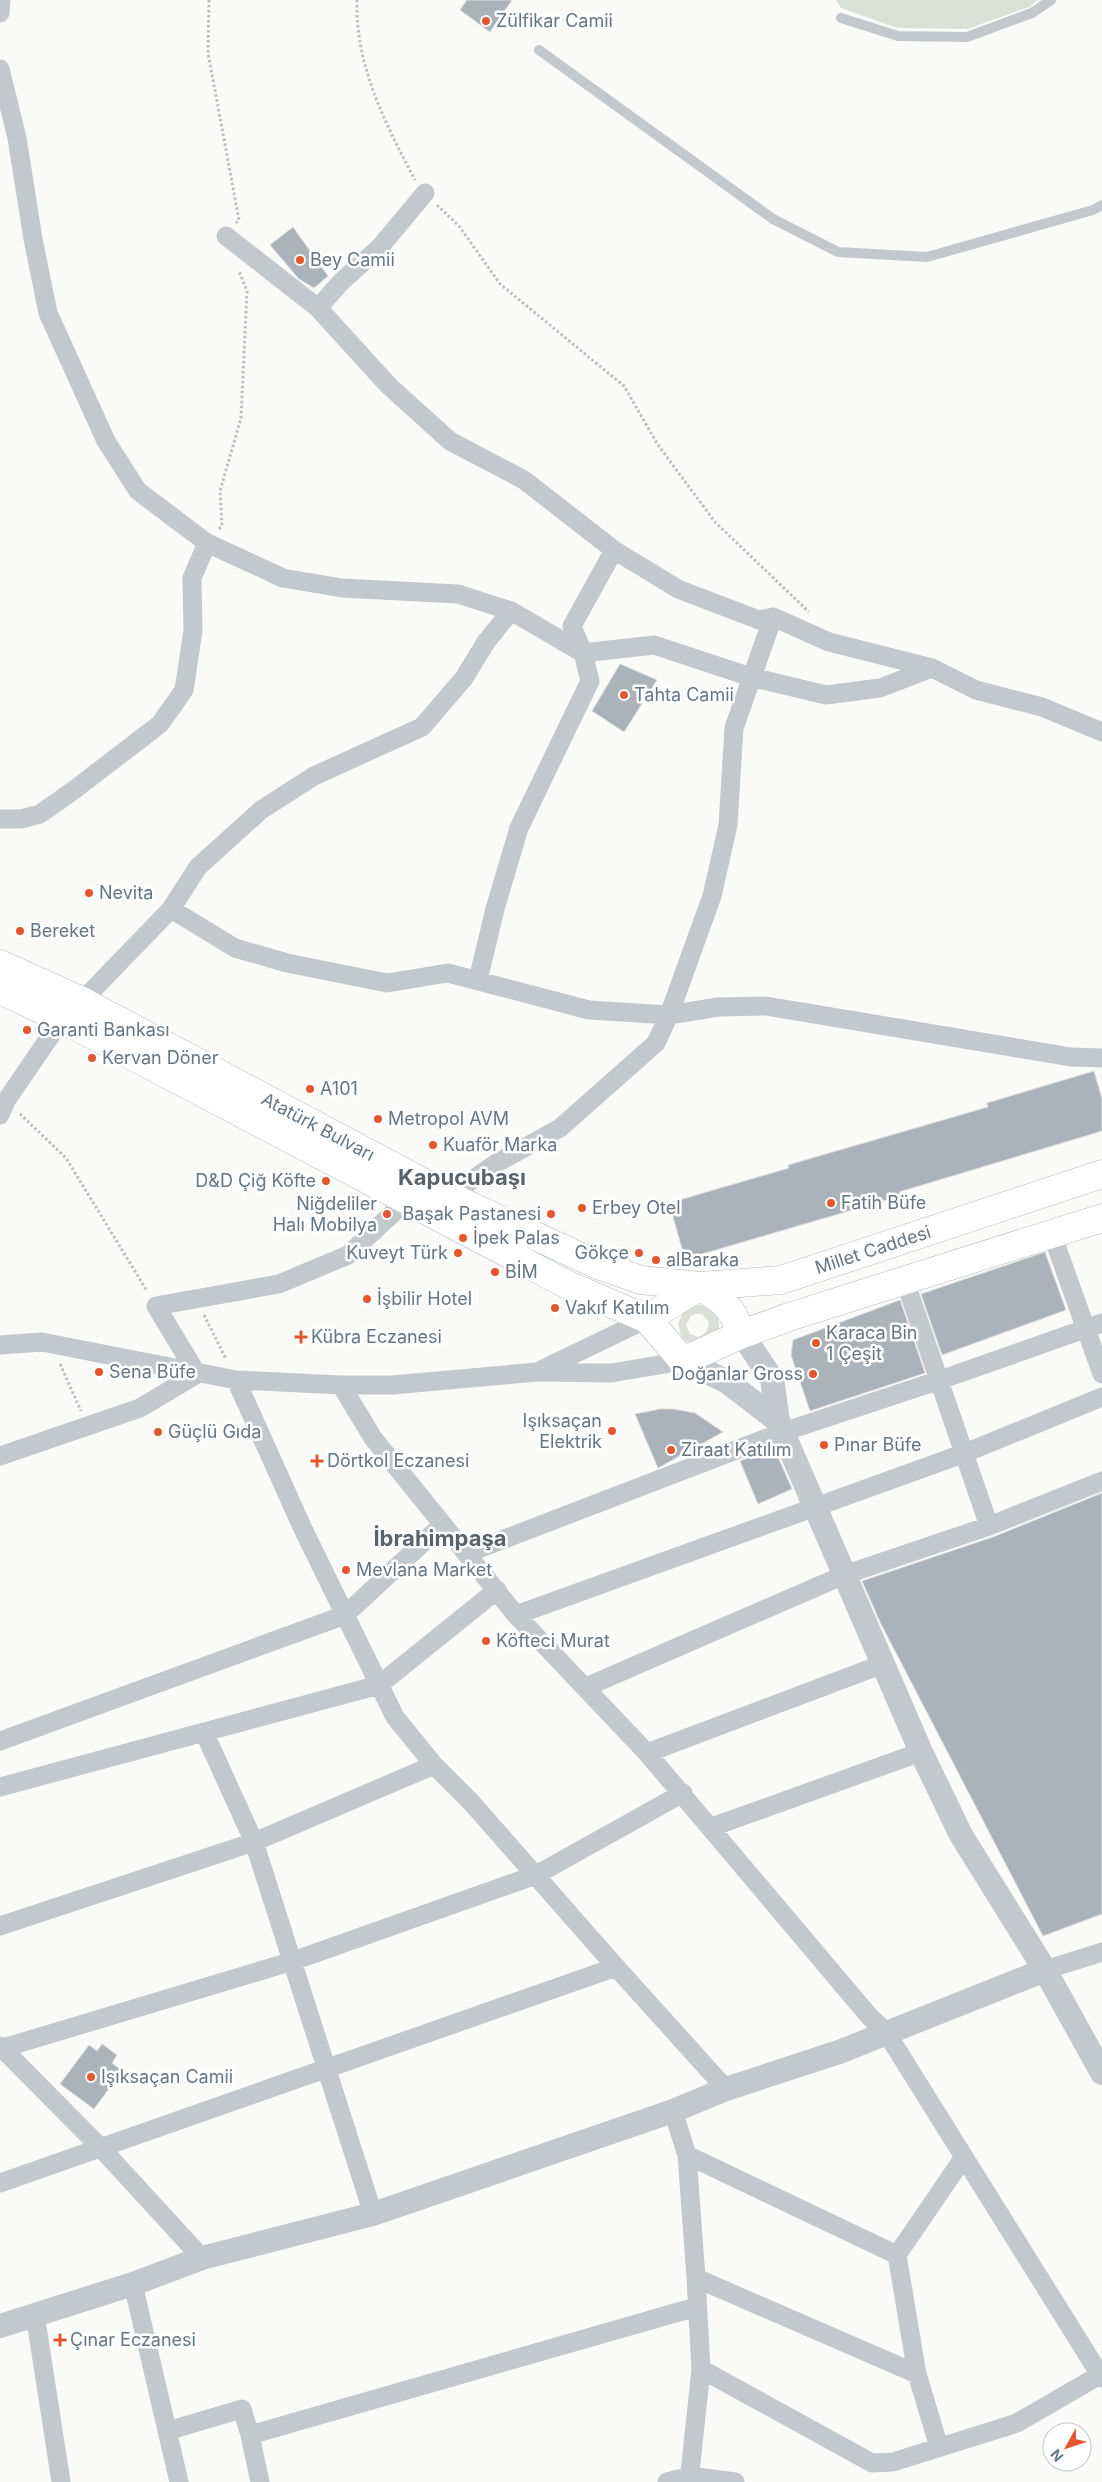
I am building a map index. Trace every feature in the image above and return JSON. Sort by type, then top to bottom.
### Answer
[{"type":"main road","name":"Atatürk Bulvarı","points":[[0,964],[72,1010],[407,1200],[568,1285],[647,1319]]},
{"type":"main road","name":"Atatürk Bulvarı","points":[[0,990],[72,1010],[254,1094],[449,1196],[598,1265],[641,1280],[700,1286]]},
{"type":"main road","name":"Millet Caddesi","points":[[647,1319],[700,1286],[781,1280],[1102,1174]]},
{"type":"main road","points":[[647,1319],[683,1361],[742,1334],[789,1317],[1102,1218]]},
{"type":"main road","points":[[700,1286],[723,1302],[732,1313],[742,1334]]},
{"type":"street","points":[[0,12],[1,0]]},
{"type":"street","points":[[0,69],[16,138],[48,313],[106,441],[138,491],[207,543],[282,578],[342,588],[458,594],[511,611],[583,653],[654,645],[751,677],[826,695],[880,688],[932,668]]},
{"type":"street","points":[[318,308],[342,282],[380,247],[425,193]]},
{"type":"street","points":[[226,236],[318,308],[389,386],[450,441],[524,480],[614,550],[678,589],[759,620],[773,617],[829,642],[932,668],[976,690],[1042,707],[1102,732]]},
{"type":"street","points":[[0,818],[22,819],[40,814],[160,724],[184,690],[192,631],[192,578],[207,543]]},
{"type":"street","points":[[478,980],[495,909],[519,828],[590,682],[583,653],[572,626],[614,550]]},
{"type":"street","points":[[3,1108],[72,1010],[170,909],[198,867],[260,810],[314,776],[422,728],[464,678],[486,642],[511,611]]},
{"type":"street","points":[[449,1196],[495,1164],[560,1128],[656,1043],[669,1014],[712,896],[728,825],[734,728],[773,617]]},
{"type":"street","points":[[170,909],[235,948],[287,962],[387,983],[448,974],[478,980],[589,1010],[669,1014],[718,1007],[766,1006],[1071,1057],[1102,1058]]},
{"type":"street","points":[[196,1374],[156,1306],[279,1284],[348,1255],[407,1200]]},
{"type":"street","points":[[1052,1234],[1094,1326],[1102,1374]]},
{"type":"street","points":[[905,1281],[965,1453],[988,1526]]},
{"type":"street","points":[[537,1372],[647,1319]]},
{"type":"street","points":[[468,1553],[781,1426],[940,1380],[1094,1326]]},
{"type":"street","points":[[742,1334],[772,1379],[781,1426],[921,1752],[961,1835],[1044,1970],[1102,2073]]},
{"type":"street","points":[[0,1345],[50,1343],[196,1374],[236,1380],[341,1385],[392,1385],[537,1372],[611,1373],[683,1361],[726,1381],[781,1426]]},
{"type":"street","points":[[0,1456],[140,1408],[196,1374]]},
{"type":"street","points":[[236,1380],[303,1528],[395,1717],[434,1765],[470,1801],[726,2089]]},
{"type":"street","points":[[341,1385],[373,1438],[442,1525],[468,1553],[516,1615],[586,1687],[683,1793],[863,2008],[886,2032],[1101,2376],[1017,2423],[893,2462],[872,2464],[700,2369]]},
{"type":"street","points":[[516,1615],[965,1453],[1102,1397]]},
{"type":"street","points":[[586,1687],[844,1575],[988,1526],[1102,1480]]},
{"type":"street","points":[[0,1741],[345,1615],[442,1525]]},
{"type":"street","points":[[0,1787],[379,1685],[497,1590]]},
{"type":"street","points":[[647,1753],[883,1664]]},
{"type":"street","points":[[204,1732],[254,1842],[373,2214]]},
{"type":"street","points":[[712,1827],[921,1752]]},
{"type":"street","points":[[0,1926],[254,1842],[434,1765]]},
{"type":"street","points":[[202,2258],[101,2148],[1,2048],[293,1961],[536,1875],[683,1793]]},
{"type":"street","points":[[0,2326],[133,2284],[202,2258],[373,2214],[673,2111],[726,2089],[839,2052],[1044,1970],[1102,1952]]},
{"type":"street","points":[[0,2183],[326,2067],[616,1967]]},
{"type":"street","points":[[673,2111],[687,2155],[696,2278],[700,2369],[690,2479]]},
{"type":"street","points":[[687,2155],[897,2255]]},
{"type":"street","points":[[939,2447],[916,2374],[897,2255],[964,2157]]},
{"type":"street","points":[[696,2278],[916,2374]]},
{"type":"street","points":[[133,2284],[179,2482]]},
{"type":"street","points":[[250,2435],[696,2307]]},
{"type":"street","points":[[34,2314],[61,2482]]},
{"type":"street","points":[[167,2430],[242,2409],[250,2435],[260,2482]]},
{"type":"street","points":[[667,2482],[690,2479],[735,2482]]},
{"type":"lane","points":[[841,18],[898,36],[967,37],[1032,13],[1051,0]]},
{"type":"lane","points":[[539,50],[773,219],[838,252],[927,257],[1093,210],[1102,205]]},
{"type":"path","points":[[207,543],[222,526],[220,491],[240,418],[247,291],[226,236],[239,220],[208,53],[210,0]]},
{"type":"path","points":[[357,0],[356,24],[365,70],[390,132],[417,183],[459,226],[500,284],[624,386],[658,445],[715,522],[787,589],[814,617]]},
{"type":"path","points":[[3,1108],[66,1158],[156,1306]]},
{"type":"path","points":[[196,1300],[236,1380]]},
{"type":"path","points":[[50,1343],[88,1426]]},
{"type":"shaded area","points":[[836,0],[1038,0],[1029,7],[967,29],[897,28],[841,8]]},
{"type":"shaded area","points":[[698,1305],[708,1308],[718,1318],[718,1334],[693,1346],[682,1338],[678,1324],[684,1310]],"holes":[[[702,1314],[709,1322],[707,1331],[699,1337],[690,1334],[686,1325],[691,1316]]]},
{"type":"building","name":"Zülfikar Camii","points":[[467,0],[512,0],[490,32],[460,10]]},
{"type":"building","name":"Bey Camii","points":[[293,227],[328,276],[314,288],[299,279],[270,245]]},
{"type":"building","name":"Tahta Camii","points":[[620,664],[657,680],[624,732],[592,711]]},
{"type":"building","points":[[1094,1071],[1102,1099],[1102,1131],[899,1192],[900,1196],[685,1259],[669,1203],[789,1168],[788,1165],[988,1107],[987,1103]]},
{"type":"building","points":[[1045,1252],[1066,1310],[942,1355],[921,1294]]},
{"type":"building","points":[[900,1300],[925,1373],[810,1411],[791,1355],[793,1340]]},
{"type":"building","name":"Ziraat Katılım","points":[[660,1409],[695,1413],[723,1432],[658,1468],[635,1414]]},
{"type":"building","points":[[774,1448],[792,1489],[758,1504],[740,1461]]},
{"type":"building","points":[[1102,1493],[1102,1914],[1043,1936],[880,1622],[862,1581],[993,1537]]},
{"type":"building","name":"Işıksaçan Camii","points":[[102,2044],[117,2055],[112,2063],[122,2071],[94,2109],[60,2084],[89,2045],[97,2051]]},
{"type":"place","name":"Zülfikar Camii","points":[[486,21]]},
{"type":"place","name":"Bey Camii","points":[[300,260]]},
{"type":"place","name":"Tahta Camii","points":[[624,695]]},
{"type":"place","name":"Nevita","points":[[89,893]]},
{"type":"place","name":"Bereket","points":[[20,931]]},
{"type":"place","name":"Garanti Bankası","points":[[27,1030]]},
{"type":"place","name":"Kervan Döner","points":[[92,1058]]},
{"type":"place","name":"A101","points":[[310,1089]]},
{"type":"place","name":"Metropol AVM","points":[[378,1119]]},
{"type":"place","name":"Kuaför Marka","points":[[433,1145]]},
{"type":"place","name":"D&D Çiğ Köfte","points":[[326,1181]]},
{"type":"place","name":"Fatih Büfe","points":[[831,1203]]},
{"type":"place","name":"Erbey Otel","points":[[582,1208]]},
{"type":"place","name":"Niğdeliler Halı Mobilya","points":[[387,1214]]},
{"type":"place","name":"Başak Pastanesi","points":[[551,1214]]},
{"type":"place","name":"İpek Palas","points":[[463,1238]]},
{"type":"place","name":"Kuveyt Türk","points":[[458,1253]]},
{"type":"place","name":"Gökçe","points":[[639,1253]]},
{"type":"place","name":"alBaraka","points":[[656,1260]]},
{"type":"place","name":"BİM","points":[[495,1272]]},
{"type":"place","name":"İşbilir Hotel","points":[[367,1299]]},
{"type":"place","name":"Vakıf Katılım","points":[[555,1308]]},
{"type":"place","name":"Kübra Eczanesi","points":[[301,1337]]},
{"type":"place","name":"Karaca Bin 1 Çeşit","points":[[816,1343]]},
{"type":"place","name":"Sena Büfe","points":[[99,1372]]},
{"type":"place","name":"Doğanlar Gross","points":[[813,1374]]},
{"type":"place","name":"Işıksaçan Elektrik","points":[[612,1431]]},
{"type":"place","name":"Güçlü Gıda","points":[[158,1432]]},
{"type":"place","name":"Pınar Büfe","points":[[824,1445]]},
{"type":"place","name":"Ziraat Katılım","points":[[671,1450]]},
{"type":"place","name":"Dörtkol Eczanesi","points":[[317,1461]]},
{"type":"place","name":"Mevlana Market","points":[[346,1570]]},
{"type":"place","name":"Köfteci Murat","points":[[486,1641]]},
{"type":"place","name":"Işıksaçan Camii","points":[[91,2077]]},
{"type":"place","name":"Çınar Eczanesi","points":[[60,2340]]},
{"type":"district","name":"Kapucubaşı","points":[[462,1177]]},
{"type":"district","name":"İbrahimpaşa","points":[[440,1538]]}]
